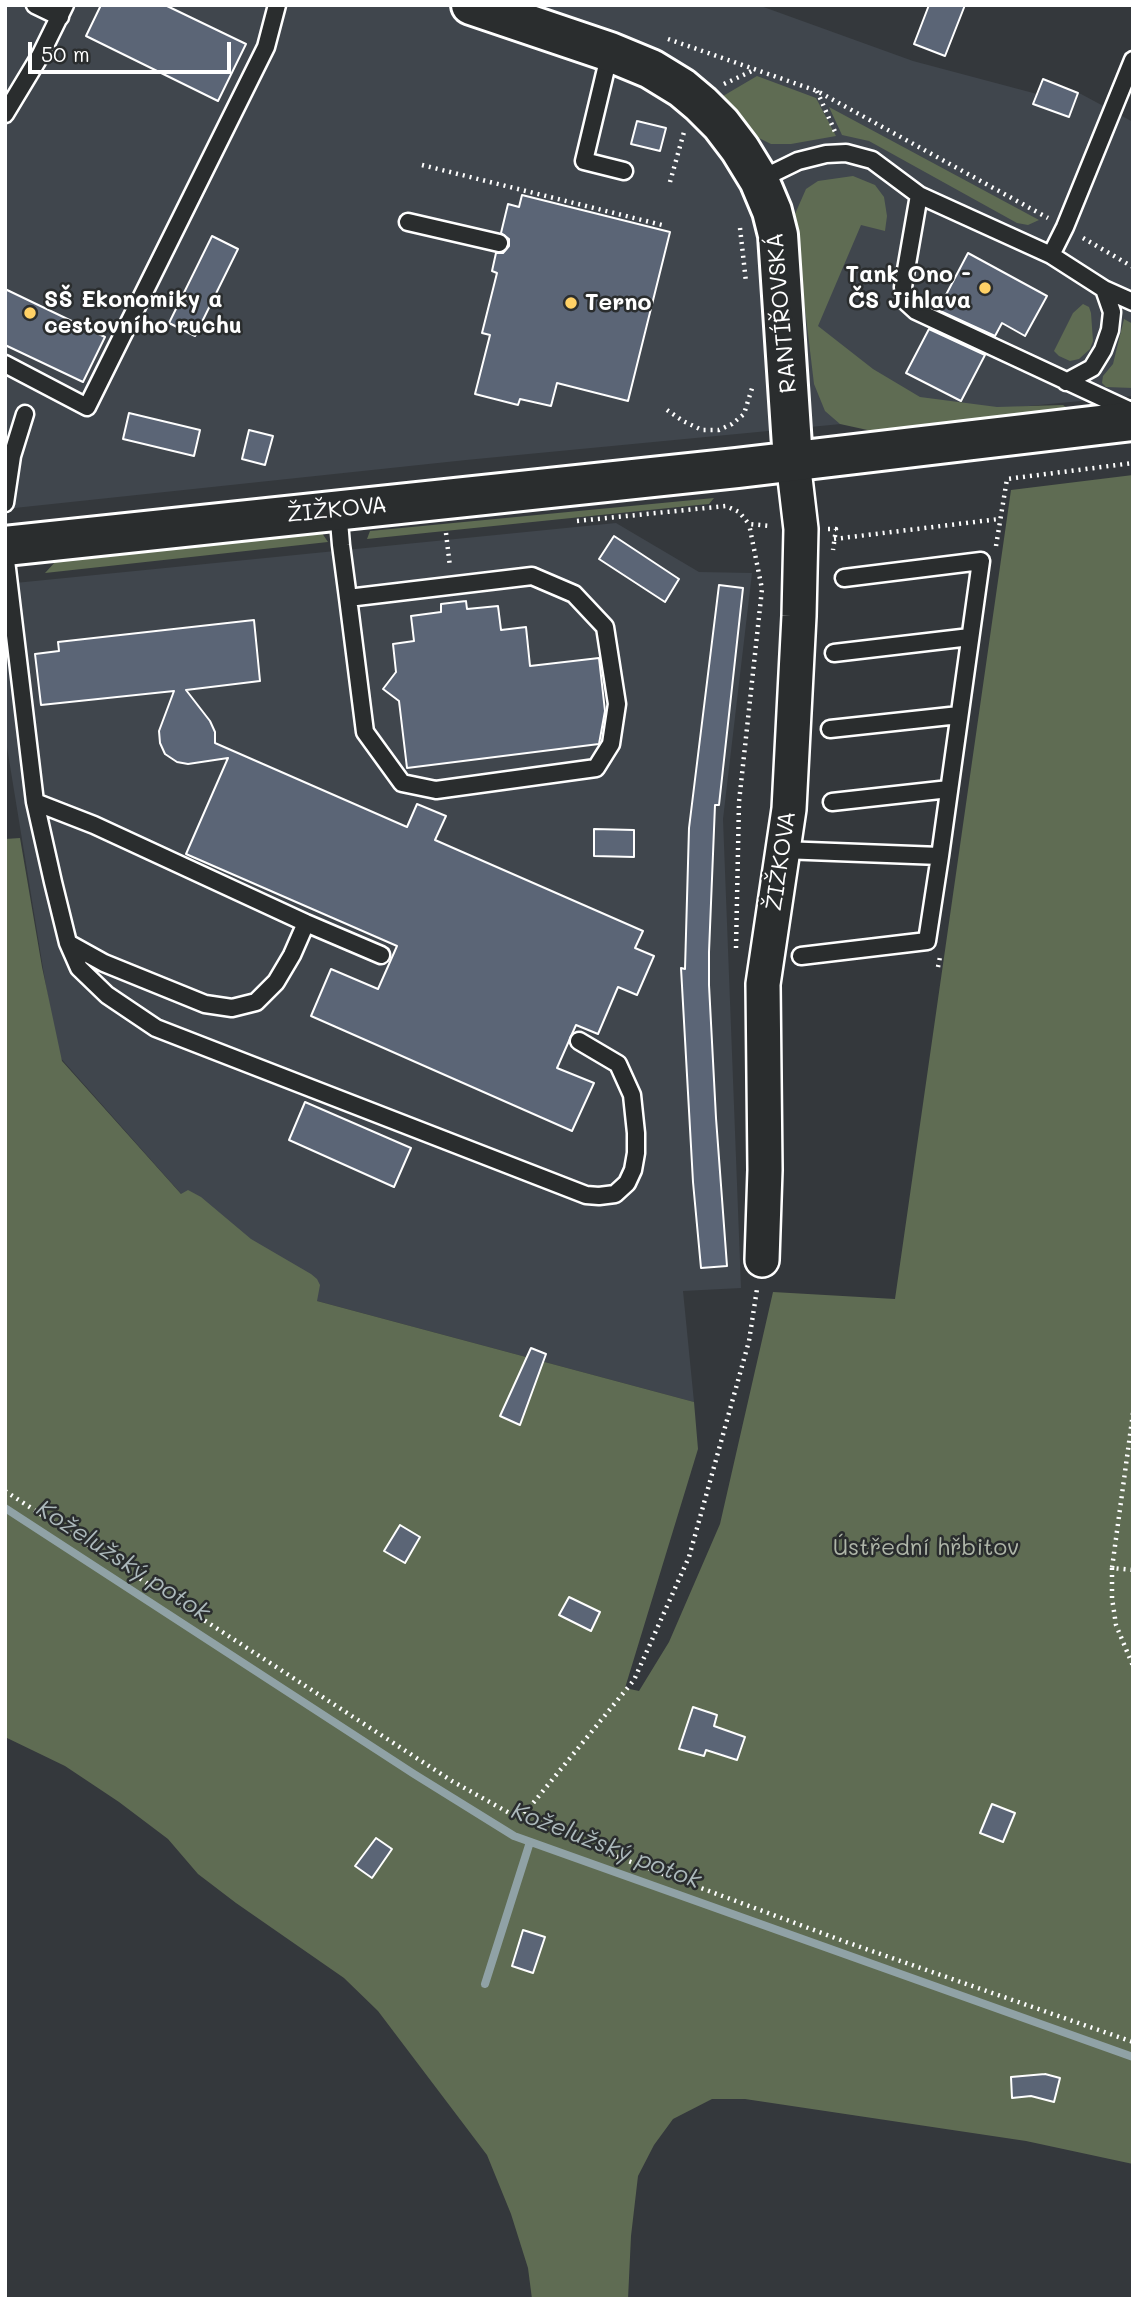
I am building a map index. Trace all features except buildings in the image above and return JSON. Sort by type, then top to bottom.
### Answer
[{"type":"main road","name":"RANTÍŘOVSKÁ","points":[[471,5],[610,52],[651,69],[682,88],[721,124],[759,180],[772,211],[778,235],[793,461]]},
{"type":"main road","name":"ŽIŽKOVA","points":[[5,546],[793,461],[1133,421]]},
{"type":"street","name":"ŽIŽKOVA","points":[[762,1260],[765,1170],[763,984],[789,809],[801,528],[793,461]]},
{"type":"lane","points":[[5,114],[40,56],[62,11],[35,5]]},
{"type":"lane","points":[[5,365],[88,407],[266,47],[277,5]]},
{"type":"lane","points":[[610,52],[584,161],[624,171]]},
{"type":"lane","points":[[1051,255],[1133,60]]},
{"type":"lane","points":[[759,180],[798,161],[826,154],[846,153],[872,160],[919,195],[1051,255],[1104,289],[1133,302]]},
{"type":"lane","points":[[919,195],[903,286],[905,300],[916,311],[1133,412]]},
{"type":"lane","points":[[408,222],[499,243]]},
{"type":"lane","points":[[1066,382],[1092,368],[1103,350],[1111,330],[1112,312],[1104,289]]},
{"type":"lane","points":[[5,503],[12,456],[25,414]]},
{"type":"lane","points":[[338,509],[348,598],[365,732],[402,783],[436,790],[596,768],[611,744],[617,704],[605,627],[573,594],[532,576],[348,598]]},
{"type":"lane","points":[[5,552],[35,802],[68,943],[79,968],[107,995],[156,1028],[586,1195],[615,1194],[627,1183],[633,1170],[636,1133],[632,1095],[618,1064],[579,1041]]},
{"type":"lane","points":[[801,956],[927,942],[981,562],[844,578]]},
{"type":"lane","points":[[834,653],[970,637]]},
{"type":"lane","points":[[830,729],[959,715]]},
{"type":"lane","points":[[832,802],[949,789]]},
{"type":"lane","points":[[35,802],[94,825],[380,955]]},
{"type":"lane","points":[[782,850],[940,856]]},
{"type":"lane","points":[[68,943],[104,963],[205,1004],[232,1008],[256,1002],[276,982],[292,956],[306,923]]},
{"type":"path","points":[[697,49],[817,91],[1133,267]]},
{"type":"path","points":[[716,87],[755,69]]},
{"type":"path","points":[[817,91],[846,153]]},
{"type":"path","points":[[685,131],[693,135]]},
{"type":"path","points":[[422,165],[667,226]]},
{"type":"path","points":[[739,220],[747,295]]},
{"type":"path","points":[[667,410],[702,430],[719,430],[744,414],[753,391],[752,381]]},
{"type":"path","points":[[1007,479],[1133,463]]},
{"type":"path","points":[[566,522],[726,506],[739,512],[749,524],[762,589],[738,802],[738,852]]},
{"type":"path","points":[[835,538],[999,519]]},
{"type":"path","points":[[749,524],[836,528]]},
{"type":"path","points":[[434,534],[459,532]]},
{"type":"path","points":[[520,1819],[634,1680],[690,1557],[749,1341],[762,1260]]},
{"type":"path","points":[[1133,1413],[1112,1569],[1116,1625],[1133,1665]]},
{"type":"path","points":[[5,1491],[452,1781],[520,1819],[846,1942],[1133,2042]]},
{"type":"path","points":[[1112,1569],[1133,1570]]},
{"type":"shaded area","points":[[5,5],[758,5],[913,61],[1037,94],[1043,79],[1081,94],[1133,122],[1133,396],[466,460],[5,509]]},
{"type":"shaded area","points":[[616,523],[699,572],[752,573],[723,819],[741,1288],[683,1291],[694,1402],[291,1294],[254,1276],[57,1054],[5,735],[5,584]]},
{"type":"green space","points":[[757,76],[816,98],[836,136],[791,144],[771,144],[757,137],[718,99]]},
{"type":"green space","points":[[829,107],[1039,220],[1028,225],[1017,223],[869,141],[842,135]]},
{"type":"green space","points":[[853,176],[875,185],[884,197],[887,216],[885,231],[861,225],[818,326],[873,369],[920,397],[997,407],[1063,405],[1069,409],[872,431],[840,424],[825,411],[814,384],[795,214],[806,189],[818,181]]},
{"type":"green space","points":[[1083,304],[1089,307],[1091,313],[1093,341],[1090,349],[1079,359],[1070,361],[1054,351],[1073,313]]},
{"type":"green space","points":[[1124,319],[1133,324],[1133,388],[1106,387],[1102,383],[1103,376],[1113,364]]},
{"type":"green space","name":"Ústřední hřbitov","points":[[1133,475],[1133,2164],[1026,2141],[745,2099],[712,2099],[673,2119],[654,2145],[638,2176],[631,2236],[628,2299],[532,2299],[528,2268],[511,2214],[487,2155],[378,2011],[344,1978],[198,1874],[168,1839],[119,1802],[65,1766],[5,1737],[5,839],[20,838],[42,967],[62,1061],[181,1194],[188,1190],[201,1197],[251,1239],[311,1274],[320,1285],[317,1301],[694,1402],[698,1449],[625,1688],[639,1691],[669,1642],[720,1524],[773,1292],[895,1299],[1011,490]]},
{"type":"green space","points":[[714,498],[709,504],[367,539],[370,531]]},
{"type":"green space","points":[[315,530],[322,533],[328,542],[45,573],[57,560]]},
{"type":"waterway","name":"Koželužský potok","points":[[5,1508],[514,1836],[1133,2057]]},
{"type":"waterway","points":[[485,1984],[530,1842]]},
{"type":"place","name":"Tank Ono - ČS Jihlava","points":[[985,288]]},
{"type":"place","name":"Terno","points":[[571,303]]},
{"type":"place","name":"SŠ Ekonomiky a cestovního ruchu","points":[[30,313]]}]
